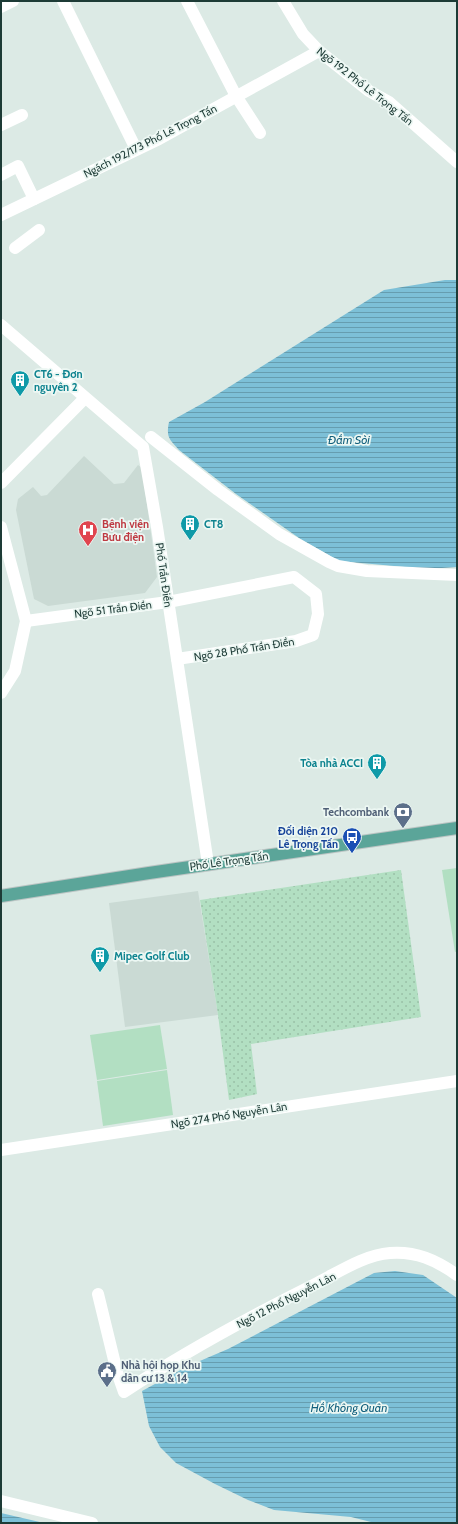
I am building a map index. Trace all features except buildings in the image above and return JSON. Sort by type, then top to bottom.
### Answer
[{"type":"main road","name":"Phố Lê Trọng Tấn","points":[[1,896],[457,828]]},
{"type":"street","points":[[1,7],[13,1]]},
{"type":"street","points":[[64,1],[136,149]]},
{"type":"street","points":[[187,1],[236,96],[260,133]]},
{"type":"street","name":"Ngõ 192 Phố Lê Trọng Tấn","points":[[282,1],[303,34],[319,51],[369,91],[389,102],[457,162]]},
{"type":"street","name":"Ngách 192/173 Phố Lê Trọng Tấn","points":[[1,215],[159,139],[319,51]]},
{"type":"street","points":[[1,125],[22,115]]},
{"type":"street","points":[[1,174],[18,166],[34,199]]},
{"type":"street","points":[[15,248],[39,230]]},
{"type":"street","name":"Phố Trần Điền","points":[[1,325],[143,447],[157,527],[208,864]]},
{"type":"street","points":[[1,483],[85,398]]},
{"type":"street","points":[[151,437],[212,485],[279,534],[329,562],[338,566],[367,571],[457,575]]},
{"type":"street","points":[[1,527],[26,620],[15,671],[1,693]]},
{"type":"street","name":"Ngõ 51 Trần Điền","points":[[26,620],[168,602],[294,577]]},
{"type":"street","name":"Ngõ 28 Phố Trần Điền","points":[[177,659],[296,641],[313,635],[318,614],[316,594],[294,577]]},
{"type":"street","name":"Ngõ 274 Phố Nguyễn Lân","points":[[1,1150],[457,1081]]},
{"type":"street","name":"Ngõ 12 Phố Nguyễn Lân","points":[[98,1294],[117,1372],[124,1392],[162,1367],[222,1333],[281,1301],[366,1259],[389,1253],[414,1253],[434,1260],[457,1275]]},
{"type":"street","points":[[1,1501],[92,1523]]},
{"type":"shaded area","name":"Bệnh viện Bưu điện","points":[[84,456],[114,484],[124,483],[138,465],[142,468],[157,577],[145,593],[48,606],[34,599],[16,510],[18,499],[33,487],[41,496],[47,495]]},
{"type":"shaded area","points":[[198,891],[218,1015],[125,1027],[109,903]]},
{"type":"green space","points":[[457,868],[457,951],[455,952],[442,870]]},
{"type":"green space","points":[[401,870],[421,1017],[251,1044],[257,1094],[229,1100],[218,1015],[200,900]]},
{"type":"green space","points":[[160,1025],[167,1069],[97,1080],[90,1035]]},
{"type":"green space","points":[[167,1070],[173,1115],[103,1126],[97,1081]]},
{"type":"water","name":"Đầm Sòi","points":[[445,280],[457,280],[457,567],[427,569],[339,561],[299,538],[236,494],[179,450],[169,438],[169,422],[205,402],[384,290]]},
{"type":"water","name":"Hồ Không Quân","points":[[395,1271],[423,1275],[457,1298],[457,1523],[375,1523],[351,1517],[274,1510],[248,1500],[176,1463],[160,1447],[149,1426],[142,1391],[188,1366],[228,1349],[374,1273]]},
{"type":"water","points":[[1,1513],[44,1523],[1,1523]]},
{"type":"place","name":"CT6 - Đơn nguyên 2","points":[[20,397]]},
{"type":"place","name":"CT8","points":[[190,541]]},
{"type":"place","name":"Bệnh viện Bưu điện","points":[[88,547]]},
{"type":"place","name":"Tòa nhà ACCI","points":[[377,780]]},
{"type":"place","name":"Techcombank","points":[[403,829]]},
{"type":"place","name":"Đối diện 210 Lê Trọng Tấn","points":[[352,854]]},
{"type":"place","name":"Mipec Golf Club","points":[[100,973]]},
{"type":"place","name":"Nhà hội họp Khu dân cư 13 & 14","points":[[107,1388]]}]
